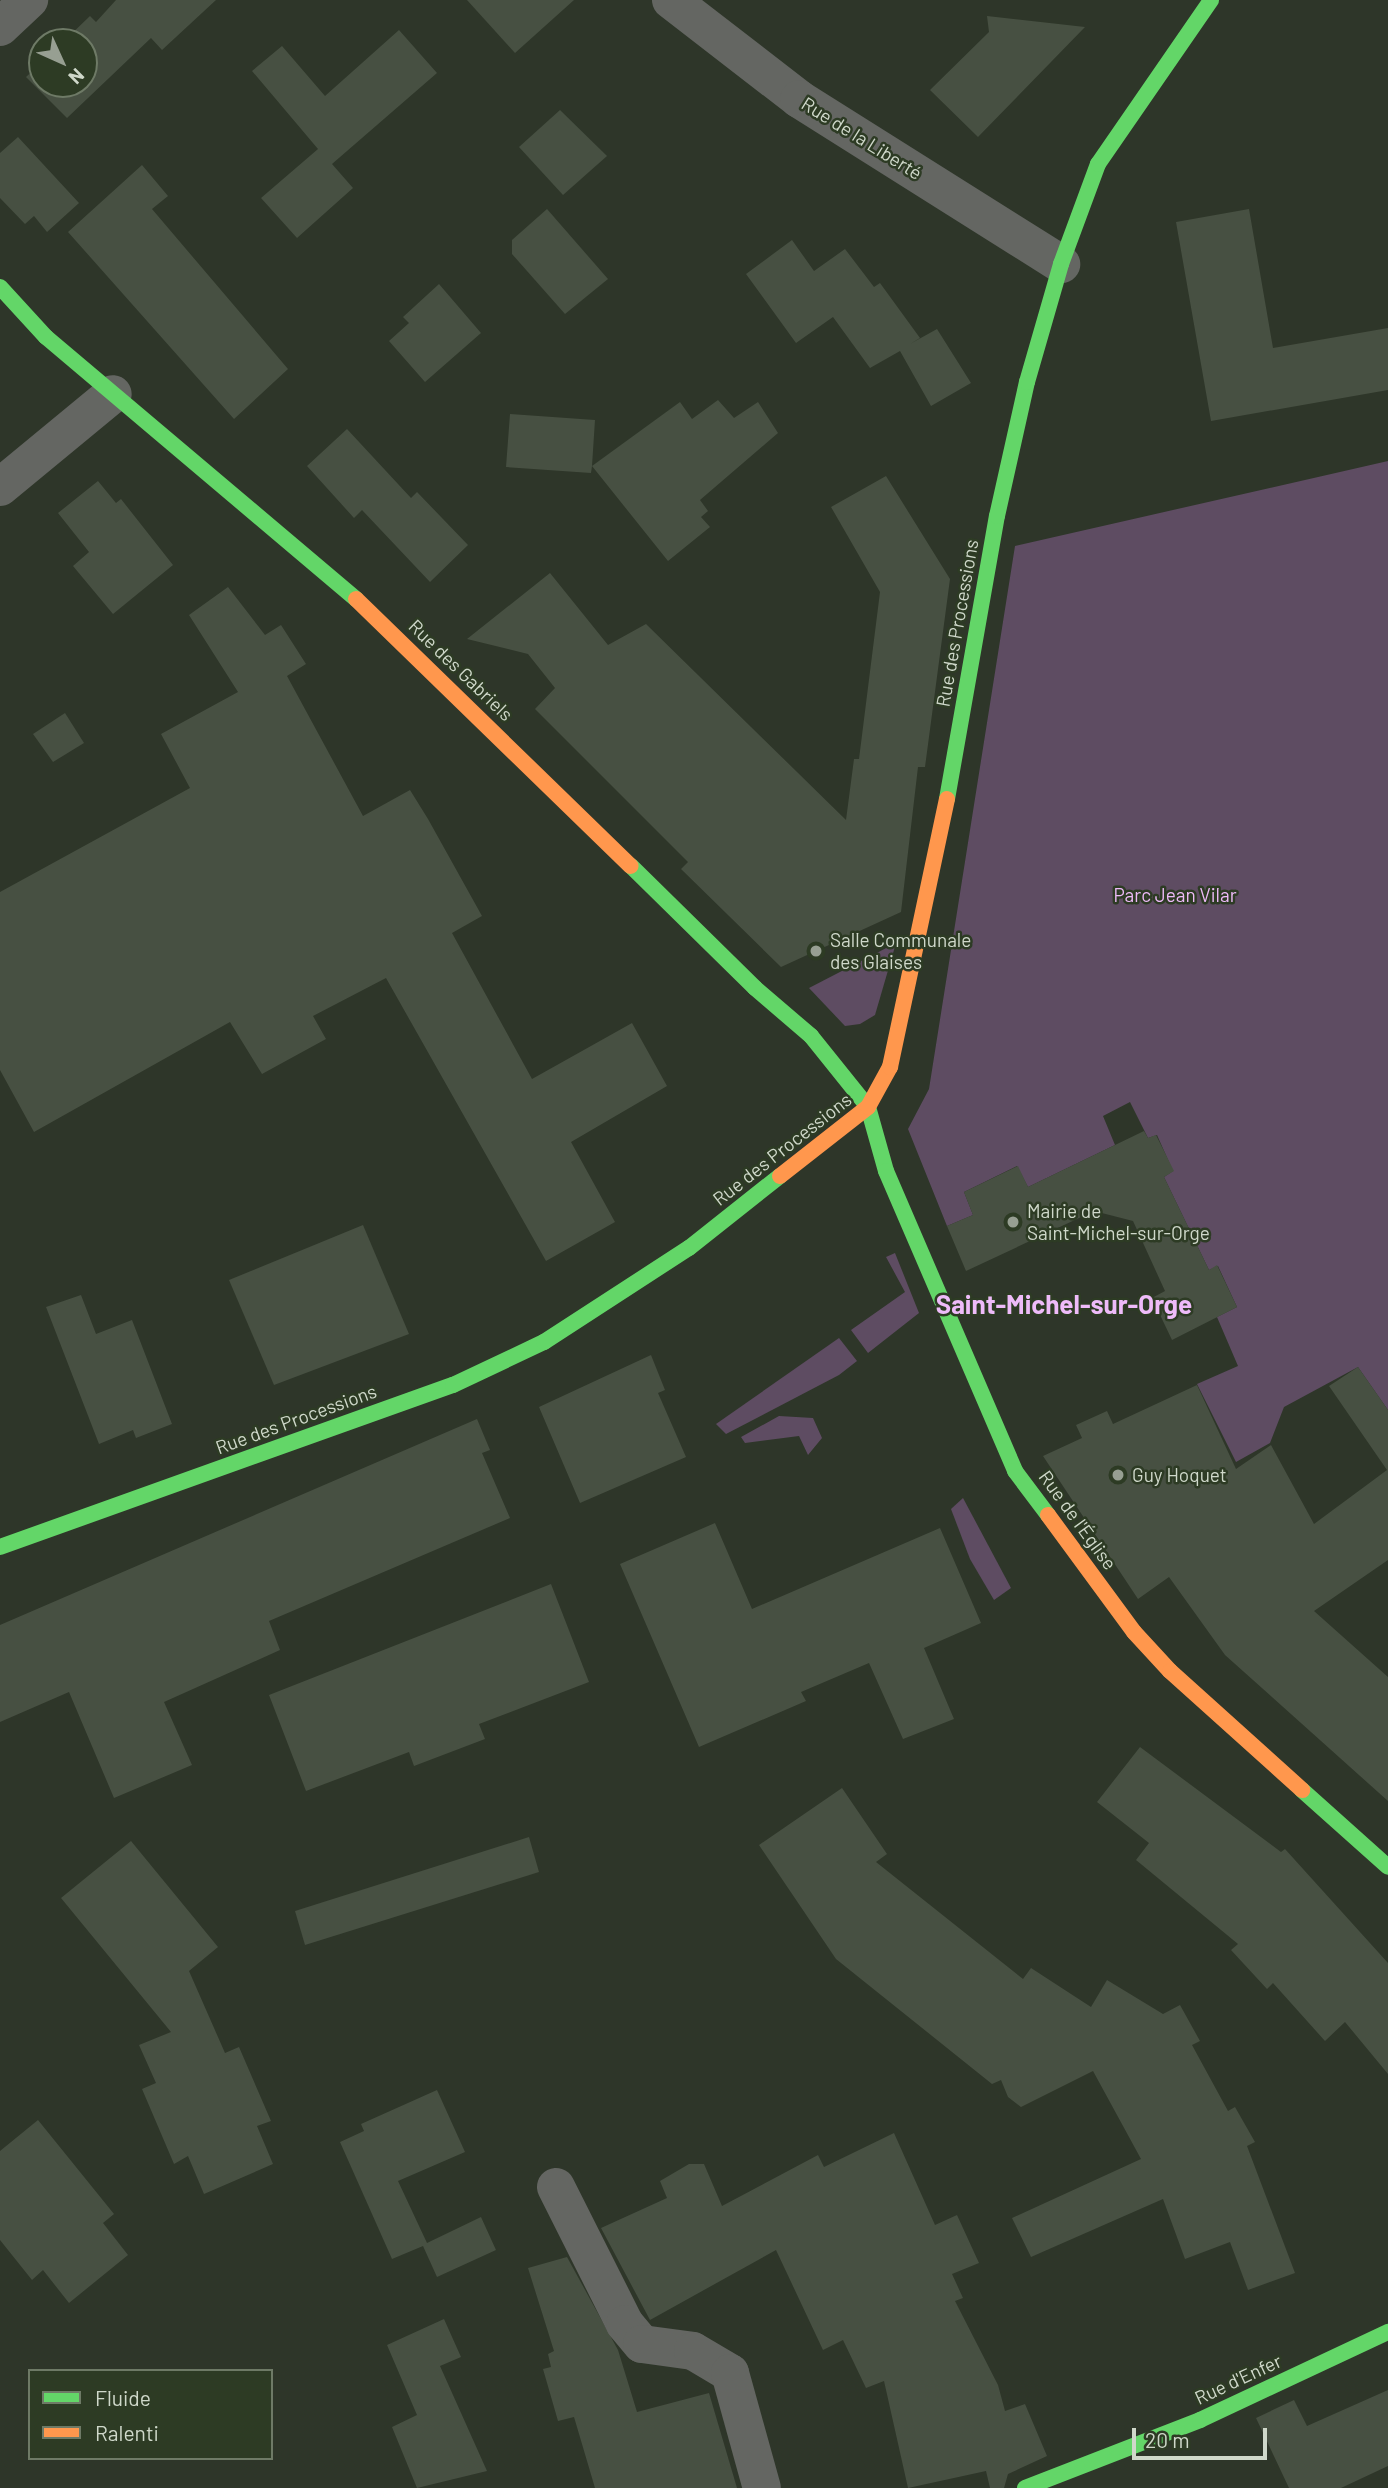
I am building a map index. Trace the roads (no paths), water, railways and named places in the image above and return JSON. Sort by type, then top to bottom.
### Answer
[{"type":"street","points":[[0,27],[29,0]]},
{"type":"street","name":"Rue de la Liberté","points":[[671,0],[799,99],[1061,264]]},
{"type":"street","name":"Rue des Processions","points":[[0,1547],[453,1385],[544,1342],[689,1248],[868,1107],[890,1067],[928,904],[998,516],[1027,382],[1061,264],[1098,164],[1211,0]]},
{"type":"street","name":"Rue des Gabriels","points":[[0,287],[46,337],[273,526],[405,643],[755,988],[811,1036],[868,1107]]},
{"type":"street","points":[[0,487],[113,394]]},
{"type":"street","name":"Rue de l'Église","points":[[868,1107],[886,1171],[1015,1471],[1153,1652],[1388,1867]]},
{"type":"street","points":[[556,2187],[625,2324],[642,2344],[693,2351],[730,2373],[762,2488]]},
{"type":"street","name":"Rue d'Enfer","points":[[1025,2488],[1200,2420],[1388,2332]]},
{"type":"place","name":"Salle Communale des Glaises","points":[[816,951]]},
{"type":"place","name":"Mairie de Saint-Michel-sur-Orge","points":[[1013,1222]]},
{"type":"place","name":"Guy Hoquet","points":[[1118,1475]]},
{"type":"district","name":"Saint-Michel-sur-Orge","points":[[1064,1304]]},
{"type":"park label","name":"Parc Jean Vilar","points":[[1175,895]]}]
